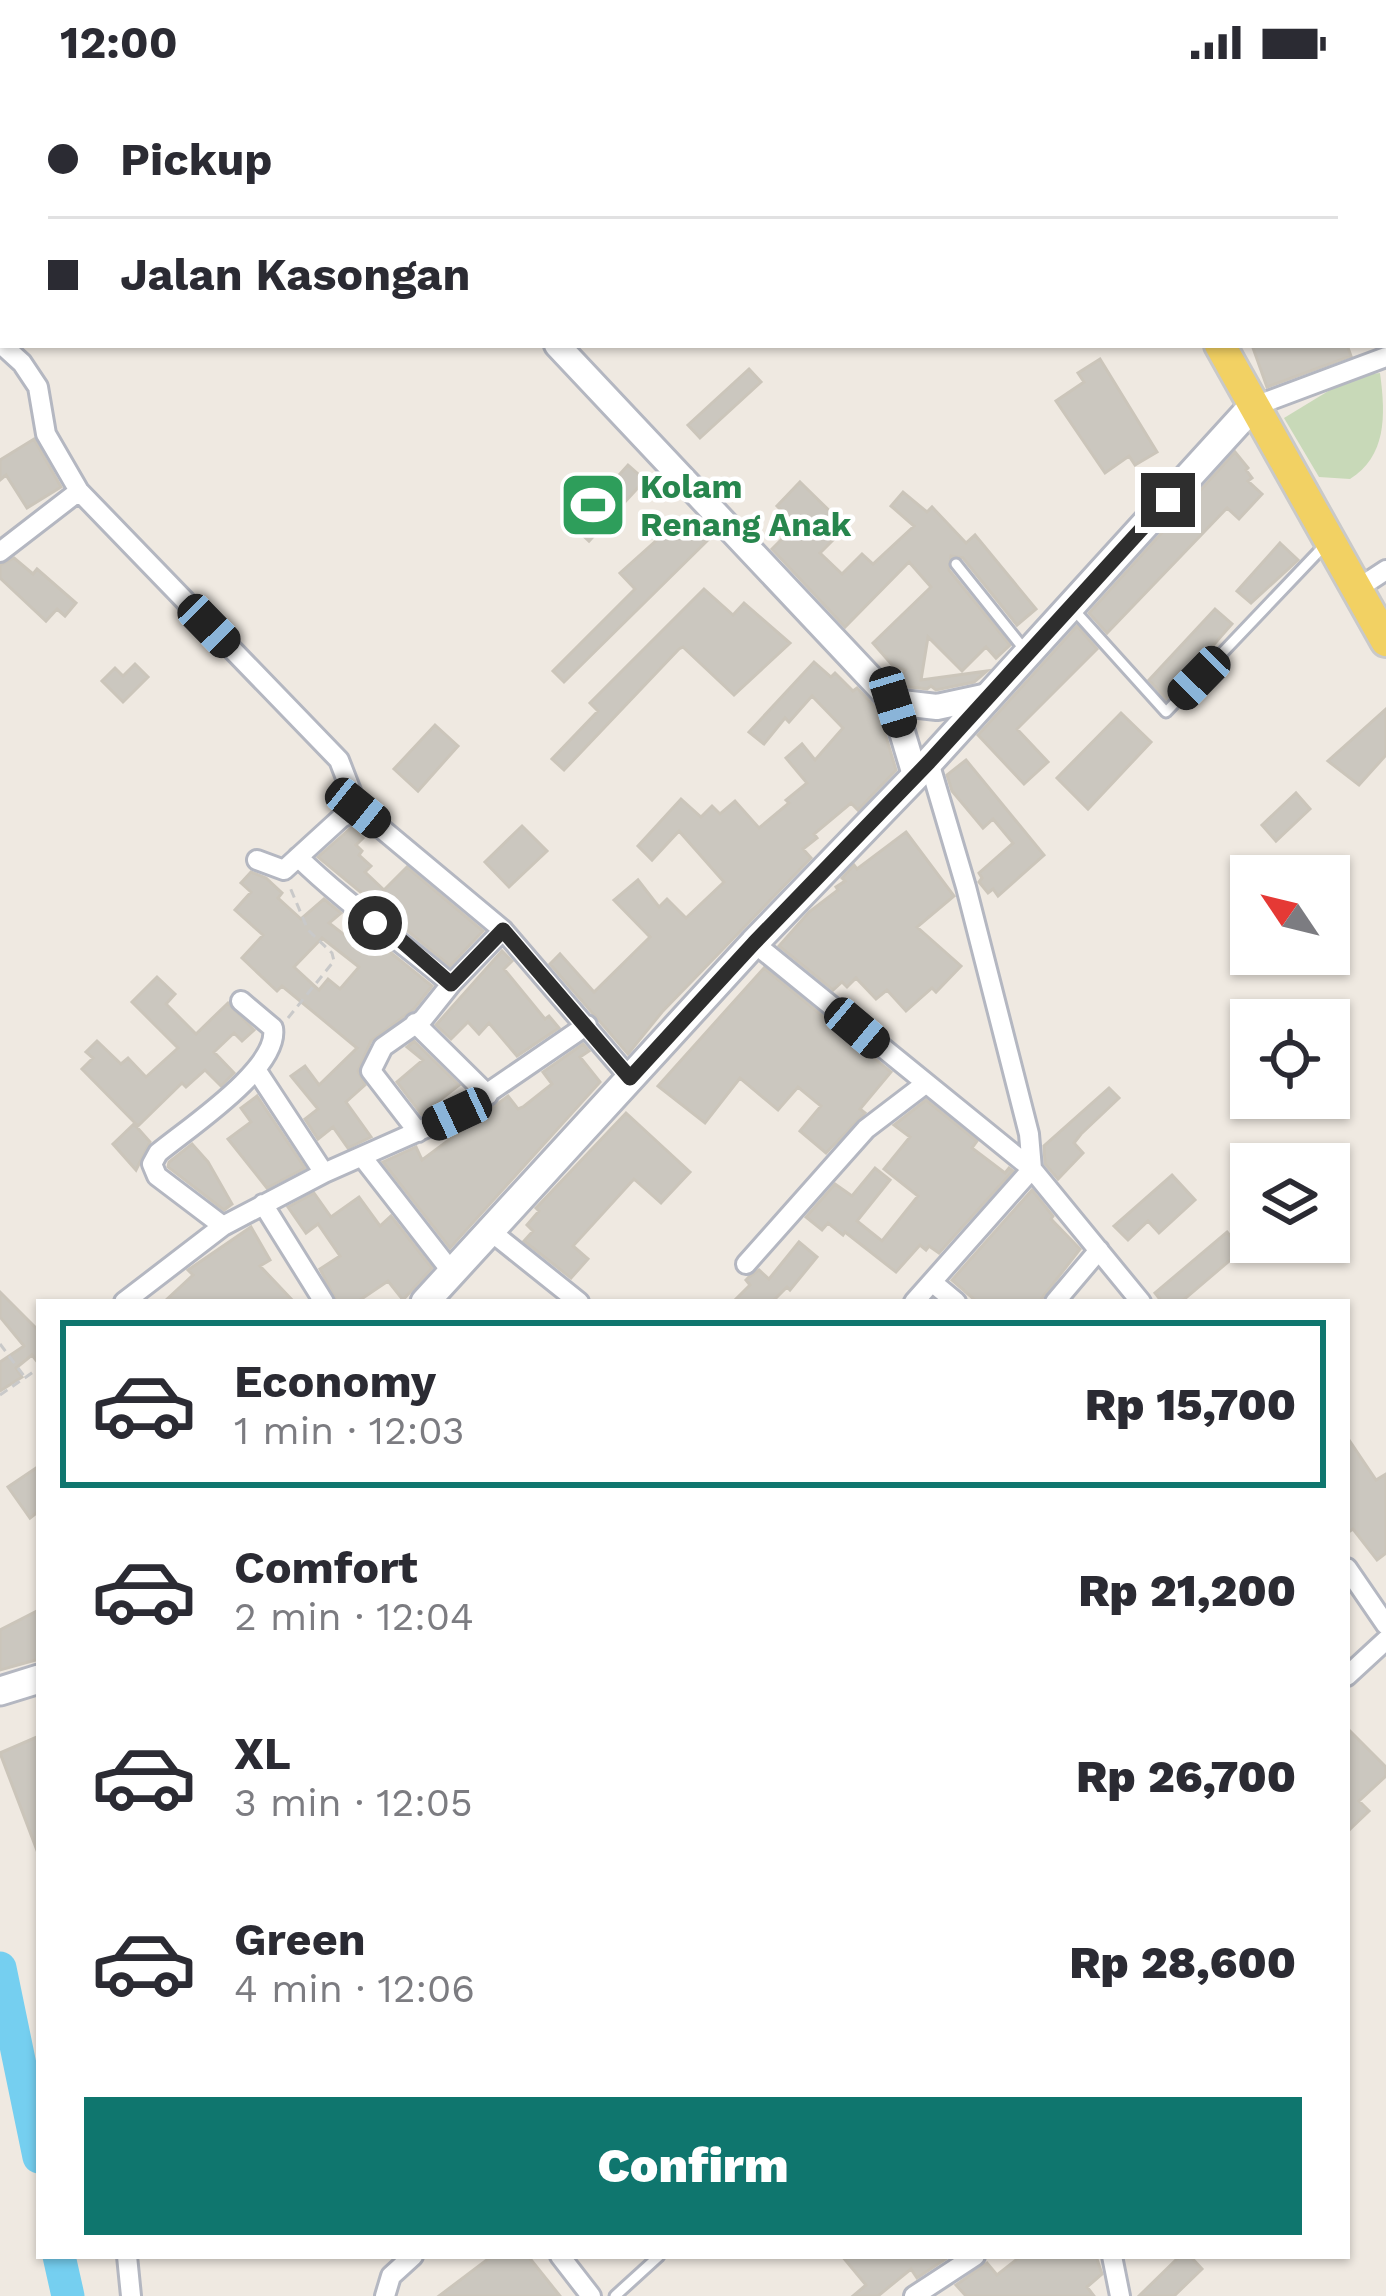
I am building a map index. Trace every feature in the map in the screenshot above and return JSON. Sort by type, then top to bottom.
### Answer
[{"type":"main road","points":[[1222,348],[1386,640]]},
{"type":"main road","points":[[428,1299],[1252,407]]},
{"type":"main road","points":[[0,1691],[36,1680]]},
{"type":"street","points":[[6,348],[38,387],[46,434],[79,490],[339,760],[358,808],[503,930],[630,1078]]},
{"type":"street","points":[[560,348],[893,702],[922,769],[966,887],[1029,1134],[1032,1168],[917,1299]]},
{"type":"street","points":[[1252,407],[1386,357]]},
{"type":"street","points":[[0,552],[79,490]]},
{"type":"street","points":[[1357,589],[1386,570]]},
{"type":"street","points":[[893,702],[937,707],[988,696]]},
{"type":"street","points":[[291,864],[340,818],[358,808]]},
{"type":"street","points":[[257,860],[291,864],[388,929],[451,984]]},
{"type":"street","points":[[418,1132],[371,1071],[383,1047],[423,1019],[503,930]]},
{"type":"street","points":[[754,943],[1032,1168],[1139,1299]]},
{"type":"street","points":[[223,1226],[157,1176],[153,1161],[257,1071],[271,1050],[274,1033],[241,1001]]},
{"type":"street","points":[[416,1022],[488,1095]]},
{"type":"street","points":[[128,1299],[223,1226],[488,1095],[587,1025]]},
{"type":"street","points":[[257,1071],[324,1173]]},
{"type":"street","points":[[746,1264],[866,1129],[925,1084]]},
{"type":"street","points":[[363,1158],[451,1271]]},
{"type":"street","points":[[263,1204],[322,1299]]},
{"type":"street","points":[[489,1230],[575,1299]]},
{"type":"street","points":[[1058,1299],[1099,1250]]},
{"type":"street","points":[[932,1282],[952,1299]]},
{"type":"street","points":[[1350,1572],[1386,1625]]},
{"type":"street","points":[[1350,1673],[1386,1640]]},
{"type":"street","points":[[127,2259],[131,2296]]},
{"type":"street","points":[[385,2296],[391,2276],[410,2259]]},
{"type":"street","points":[[562,2259],[591,2296]]},
{"type":"street","points":[[914,2296],[970,2259]]},
{"type":"street","points":[[1113,2259],[1120,2296]]},
{"type":"lane","points":[[1071,605],[1166,712],[1329,541]]},
{"type":"lane","points":[[956,564],[1027,652]]},
{"type":"lane","points":[[615,2296],[656,2259]]},
{"type":"path","points":[[274,1033],[334,961],[332,953],[308,930],[291,864]]},
{"type":"path","points":[[0,1344],[27,1379]]},
{"type":"path","points":[[0,1395],[36,1371]]},
{"type":"green space","points":[[1380,373],[1383,420],[1371,459],[1350,479],[1319,477],[1284,418],[1353,376]]},
{"type":"building","points":[[1253,348],[1348,348],[1351,356],[1267,387]]},
{"type":"building","points":[[1100,359],[1157,452],[1135,465],[1129,456],[1105,473],[1056,401],[1084,382],[1078,373]]},
{"type":"building","points":[[749,369],[761,382],[700,438],[688,425]]},
{"type":"building","points":[[34,439],[61,487],[27,508],[6,475],[0,480],[0,460]]},
{"type":"building","points":[[1235,452],[1248,468],[1252,478],[1248,481],[1262,494],[1239,519],[1227,508],[1107,633],[1089,613]]},
{"type":"building","points":[[628,465],[645,480],[589,541],[573,526]]},
{"type":"building","points":[[800,482],[846,527],[820,553],[842,574],[862,554],[873,564],[914,526],[891,506],[903,492],[927,512],[932,507],[966,543],[975,535],[1036,609],[1017,625],[963,558],[951,556],[949,570],[1010,645],[996,658],[986,647],[962,671],[928,637],[921,680],[987,671],[974,682],[936,690],[901,686],[898,683],[905,670],[893,666],[873,643],[931,587],[909,562],[845,627],[772,549],[796,525],[777,506]]},
{"type":"building","points":[[678,521],[690,534],[702,523],[713,535],[564,682],[553,671],[635,589],[620,573]]},
{"type":"building","points":[[1280,543],[1298,560],[1251,603],[1237,591]]},
{"type":"building","points":[[14,558],[33,574],[37,569],[76,603],[65,616],[57,609],[46,621],[0,578],[0,565]]},
{"type":"building","points":[[704,589],[733,615],[744,603],[790,643],[734,695],[683,647],[679,649],[564,770],[552,759],[598,711],[590,703]]},
{"type":"building","points":[[1215,609],[1232,624],[1166,699],[1149,680]]},
{"type":"building","points":[[1077,626],[1097,649],[1017,729],[1048,762],[1024,784],[978,735]]},
{"type":"building","points":[[814,662],[831,677],[835,673],[853,691],[857,688],[878,710],[896,770],[858,810],[851,803],[814,834],[817,838],[803,849],[811,858],[662,1012],[628,1054],[550,964],[560,954],[594,992],[650,937],[614,900],[638,880],[659,907],[667,899],[686,918],[724,882],[679,831],[652,860],[638,846],[681,799],[701,817],[712,806],[720,814],[735,801],[759,828],[789,803],[786,800],[807,783],[786,758],[802,744],[815,760],[843,728],[812,696],[764,744],[749,732]]},
{"type":"building","points":[[135,664],[148,677],[123,702],[102,681],[115,668],[123,676]]},
{"type":"building","points":[[1386,709],[1386,755],[1359,785],[1328,761]]},
{"type":"building","points":[[1121,713],[1151,742],[1088,809],[1057,778]]},
{"type":"building","points":[[435,725],[458,746],[418,791],[394,769]]},
{"type":"building","points":[[966,760],[1044,855],[998,896],[993,889],[988,893],[979,882],[979,873],[1013,843],[993,819],[983,828],[952,791],[947,775]]},
{"type":"building","points":[[1296,793],[1310,809],[1276,841],[1262,825]]},
{"type":"building","points":[[522,826],[547,851],[509,887],[485,862]]},
{"type":"building","points":[[352,827],[363,838],[356,845],[371,866],[365,872],[384,890],[407,867],[483,931],[450,966],[318,857]]},
{"type":"building","points":[[906,832],[954,896],[917,927],[961,966],[936,992],[932,988],[906,1011],[887,990],[876,999],[856,978],[847,987],[842,982],[833,990],[779,946],[809,912],[838,890],[854,865],[857,869]]},
{"type":"building","points":[[251,872],[266,878],[282,893],[278,898],[301,919],[324,899],[341,913],[329,923],[361,948],[370,936],[432,986],[414,1009],[371,1041],[358,1071],[365,1085],[346,1102],[371,1137],[348,1148],[333,1127],[318,1139],[305,1119],[318,1109],[291,1076],[305,1066],[319,1085],[357,1048],[282,986],[277,991],[242,958],[263,935],[235,910],[251,892],[241,883]],"holes":[[[322,938],[359,967],[340,989],[328,979],[319,990],[294,967]]]},
{"type":"building","points":[[502,951],[512,961],[504,969],[545,1019],[549,1016],[559,1028],[517,1056],[489,1023],[479,1034],[468,1022],[451,1039],[436,1025]]},
{"type":"building","points":[[764,968],[891,1072],[860,1109],[865,1113],[826,1153],[800,1131],[821,1106],[798,1087],[778,1110],[740,1078],[705,1123],[658,1086]]},
{"type":"building","points":[[157,977],[175,994],[166,1004],[196,1034],[228,1003],[254,1030],[242,1041],[234,1033],[214,1052],[234,1073],[221,1086],[205,1070],[186,1087],[182,1083],[138,1126],[82,1069],[93,1058],[86,1052],[97,1041],[121,1064],[128,1058],[146,1077],[178,1048],[132,1002]]},
{"type":"building","points":[[414,1041],[459,1085],[422,1115],[397,1082],[423,1060],[407,1047]]},
{"type":"building","points":[[583,1044],[589,1051],[580,1057],[600,1082],[450,1248],[383,1162],[416,1147],[422,1160],[508,1096],[518,1109],[523,1107],[552,1084],[543,1072]]},
{"type":"building","points":[[1109,1088],[1119,1098],[1074,1143],[1083,1153],[1058,1179],[1045,1164],[1044,1146]]},
{"type":"building","points":[[257,1096],[305,1168],[267,1188],[228,1139],[251,1122],[241,1108]]},
{"type":"building","points":[[926,1100],[977,1141],[972,1148],[1005,1173],[1009,1168],[1013,1171],[939,1253],[920,1245],[896,1272],[845,1232],[828,1223],[822,1230],[806,1217],[835,1184],[852,1196],[875,1168],[890,1180],[857,1221],[882,1241],[918,1196],[884,1169],[910,1137],[894,1125]]},
{"type":"building","points":[[626,1113],[690,1172],[661,1203],[634,1179],[573,1246],[588,1259],[571,1278],[524,1241],[533,1231],[527,1225],[539,1211],[536,1208]]},
{"type":"building","points":[[134,1124],[150,1142],[136,1170],[113,1144]]},
{"type":"building","points":[[192,1144],[232,1204],[224,1210],[168,1167]]},
{"type":"building","points":[[1172,1175],[1195,1200],[1159,1233],[1148,1221],[1128,1240],[1114,1226]]},
{"type":"building","points":[[1032,1190],[1080,1249],[1041,1299],[974,1299],[952,1280]]},
{"type":"building","points":[[314,1193],[331,1217],[359,1197],[380,1226],[391,1216],[432,1268],[404,1299],[388,1281],[361,1299],[335,1299],[320,1269],[340,1256],[318,1224],[306,1233],[288,1207]]},
{"type":"building","points":[[251,1227],[270,1260],[260,1266],[291,1299],[167,1299],[193,1275],[188,1270]]},
{"type":"building","points":[[1227,1232],[1230,1260],[1185,1299],[1160,1299],[1155,1293]]},
{"type":"building","points":[[799,1242],[817,1257],[790,1290],[787,1287],[775,1299],[736,1299],[750,1285],[746,1280],[759,1270],[769,1279]]},
{"type":"building","points":[[0,1292],[36,1328],[36,1360],[32,1355],[16,1368],[22,1377],[0,1391],[0,1362],[24,1346],[0,1317]]},
{"type":"building","points":[[1350,1441],[1376,1480],[1386,1474],[1386,1553],[1377,1560],[1350,1531]]},
{"type":"building","points":[[36,1468],[36,1513],[30,1518],[8,1487]]},
{"type":"building","points":[[36,1612],[36,1660],[0,1670],[0,1630]]},
{"type":"building","points":[[1350,1731],[1386,1767],[1386,1776],[1359,1801],[1369,1811],[1350,1829]]},
{"type":"building","points":[[36,1737],[36,1848],[0,1753]]},
{"type":"building","points":[[488,2259],[530,2259],[560,2296],[439,2296]]},
{"type":"building","points":[[844,2259],[946,2259],[917,2278],[911,2269],[878,2296],[853,2296],[866,2285]]},
{"type":"building","points":[[1017,2259],[1097,2259],[1102,2274],[1087,2287],[1094,2296],[966,2296],[956,2285],[987,2263],[997,2275]]},
{"type":"building","points":[[1177,2259],[1193,2259],[1202,2269],[1174,2296],[1139,2296]]},
{"type":"waterway","points":[[0,1968],[36,2142]]},
{"type":"waterway","points":[[60,2259],[68,2296]]},
{"type":"place","name":"Kolam Renang Anak","points":[[593,505]]},
{"type":"route","points":[[375,923],[451,984],[503,930],[630,1078],[1168,500]]}]
